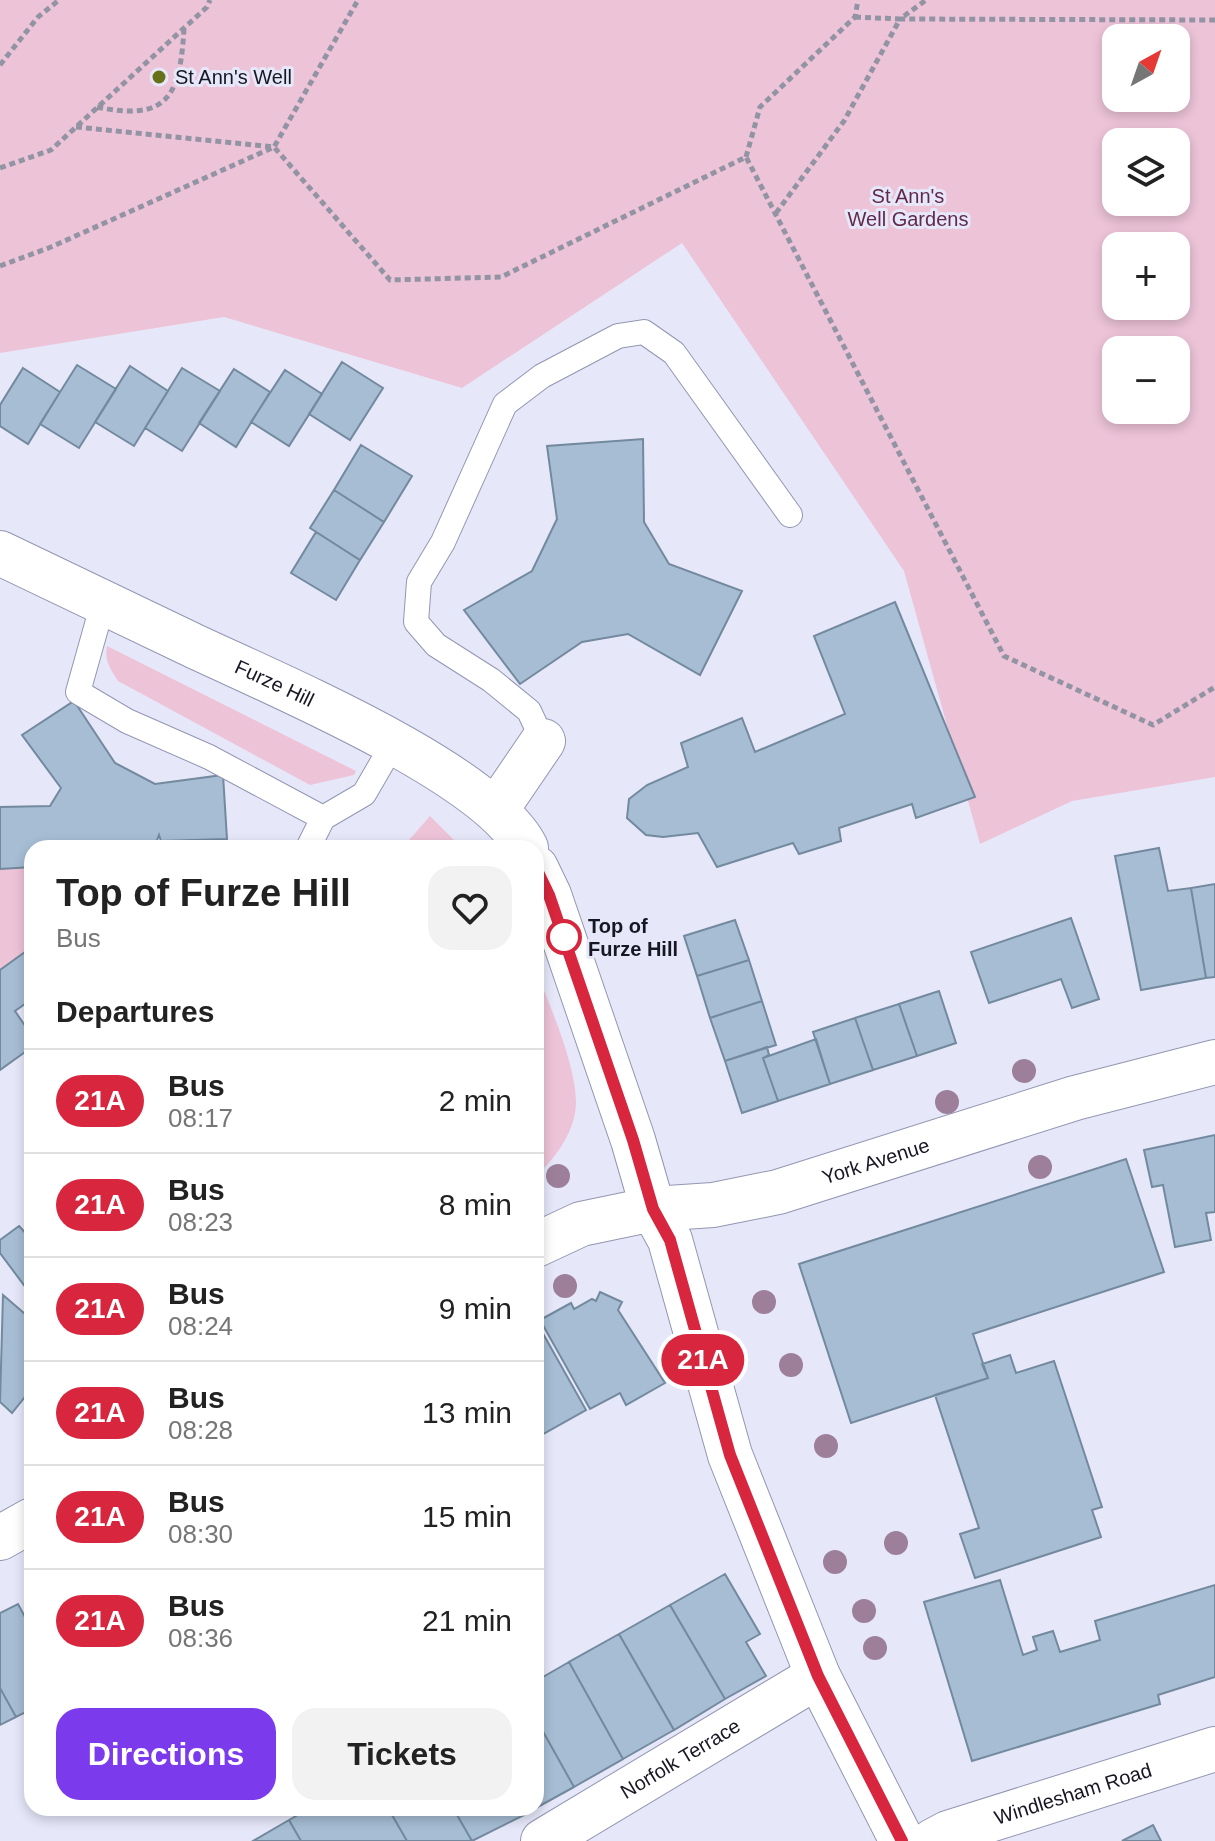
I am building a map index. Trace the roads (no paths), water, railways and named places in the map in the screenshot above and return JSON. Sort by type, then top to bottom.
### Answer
[{"type":"street","name":"Furze Hill","points":[[0,553],[435,766],[496,810],[520,840]]},
{"type":"street","points":[[496,810],[543,741]]},
{"type":"street","points":[[544,885],[633,1140],[653,1209],[670,1240],[730,1455],[818,1676],[902,1841]]},
{"type":"street","name":"York Avenue","points":[[544,1241],[581,1224],[653,1209],[713,1205],[778,1192],[1075,1098],[1215,1062]]},
{"type":"street","points":[[0,1538],[24,1524]]},
{"type":"street","name":"Norfolk Terrace","points":[[543,1841],[818,1676]]},
{"type":"street","name":"Windlesham Road","points":[[933,1841],[948,1833],[1215,1749]]},
{"type":"lane","points":[[543,741],[529,711],[491,680],[436,645],[416,622],[419,582],[443,542],[505,404],[542,376],[618,336],[644,332],[674,353],[790,515]]},
{"type":"lane","points":[[103,603],[78,692],[127,721],[209,757],[323,818]]},
{"type":"lane","points":[[312,840],[323,818],[364,794],[393,744]]},
{"type":"place","name":"St Ann's Well","points":[[159,77]]},
{"type":"place","name":"Top of Furze Hill","points":[[564,937]]},
{"type":"park label","name":"St Ann's Well Gardens","points":[[908,208]]}]
